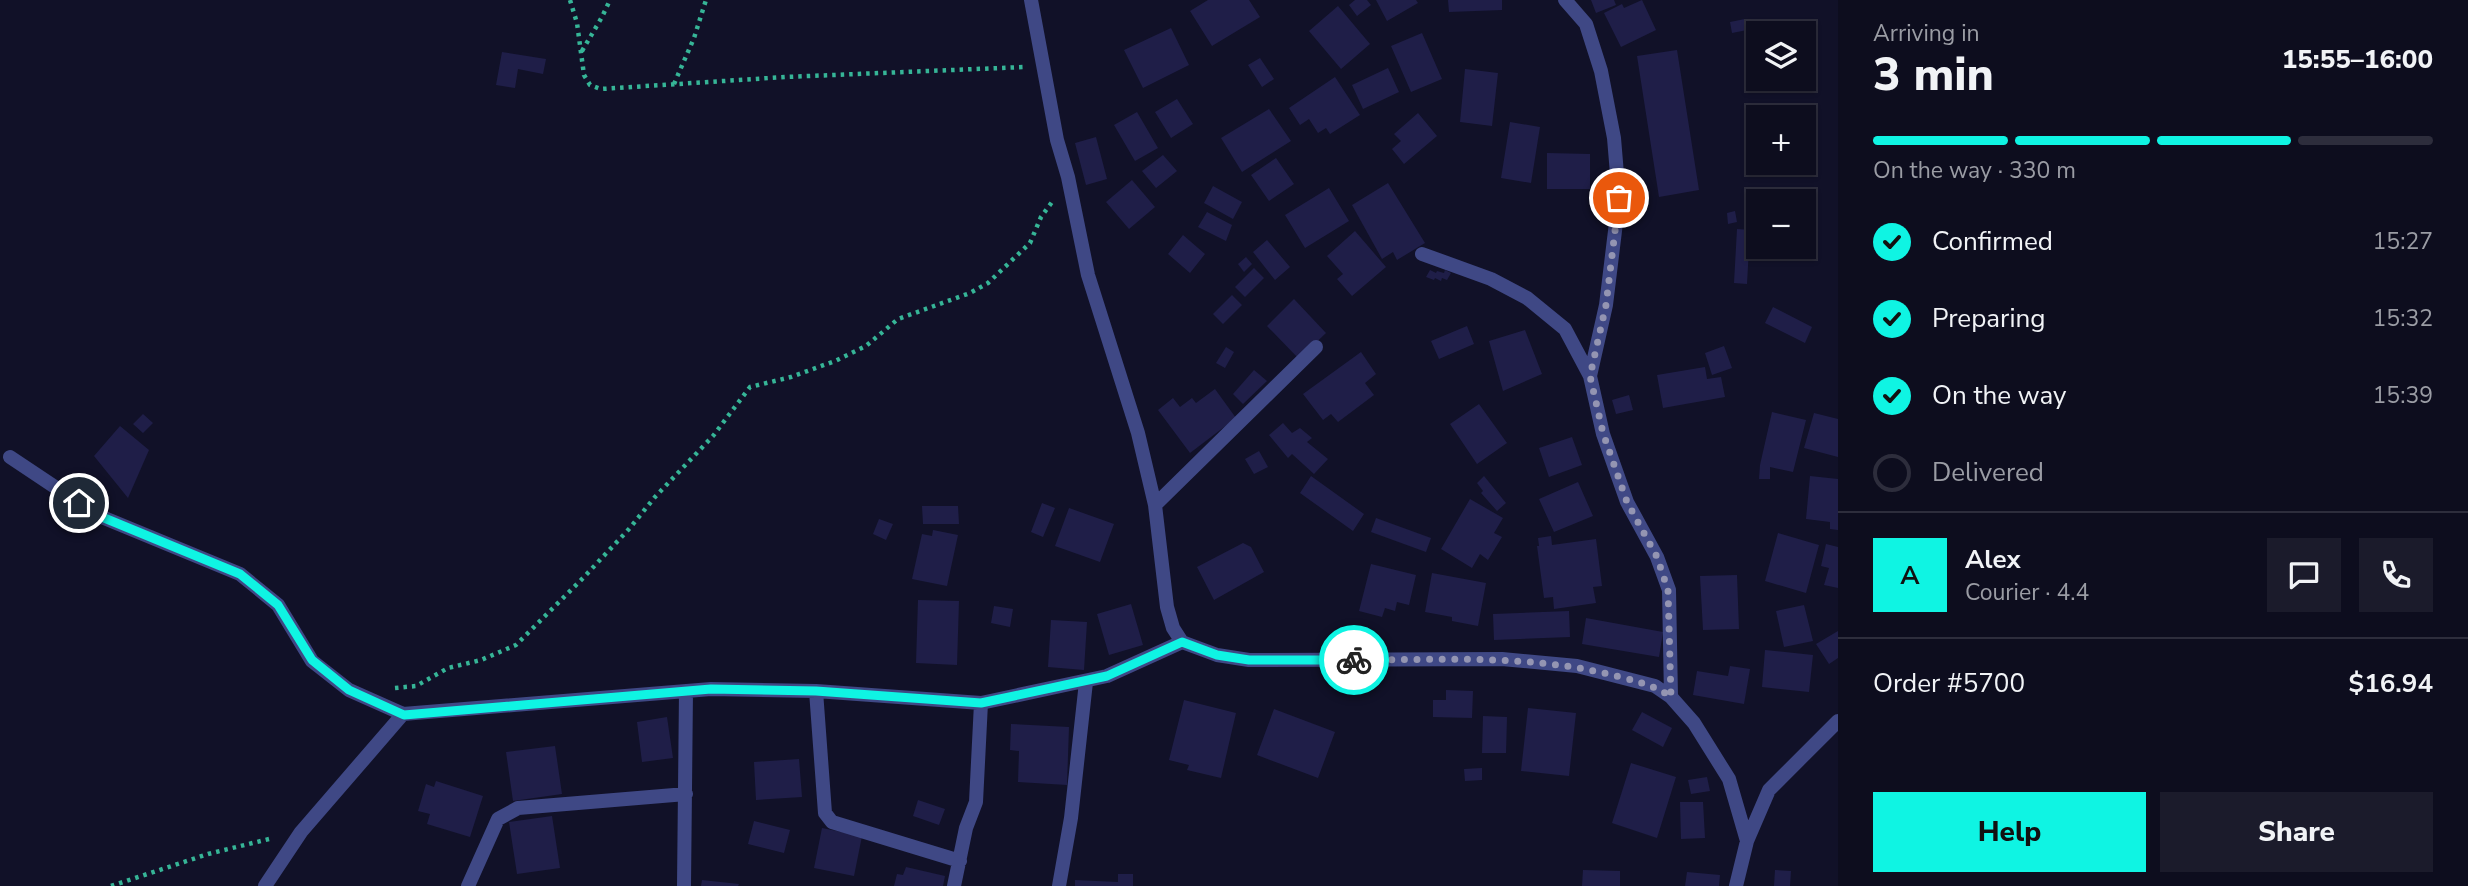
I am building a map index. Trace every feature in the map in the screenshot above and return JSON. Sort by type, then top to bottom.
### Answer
[{"type":"street","points":[[1031,0],[1057,140],[1068,177],[1088,275],[1138,433],[1156,505],[1167,607],[1173,628],[1182,642],[1217,655],[1249,660],[1503,659],[1577,666],[1655,686],[1671,697],[1694,723],[1729,779],[1748,841]]},
{"type":"street","points":[[1565,0],[1586,24],[1601,71],[1614,138],[1619,198],[1606,305],[1590,376]]},
{"type":"street","points":[[1422,254],[1491,279],[1527,298],[1565,329],[1590,376],[1603,433],[1627,502],[1657,557],[1668,590],[1671,697]]},
{"type":"street","points":[[1156,505],[1316,347]]},
{"type":"street","points":[[10,457],[97,515],[240,574],[278,605],[312,660],[349,690],[404,715],[711,689],[816,691],[981,703],[1107,676],[1182,642]]},
{"type":"street","points":[[1059,886],[1071,818],[1086,682]]},
{"type":"street","points":[[684,886],[686,691]]},
{"type":"street","points":[[816,691],[825,813],[832,822],[960,861]]},
{"type":"street","points":[[954,886],[966,828],[976,802],[981,703]]},
{"type":"street","points":[[265,886],[301,832],[404,715]]},
{"type":"street","points":[[1736,886],[1748,841],[1769,790],[1838,721]]},
{"type":"street","points":[[468,886],[498,819],[518,808],[685,794]]},
{"type":"path","points":[[570,0],[577,23],[584,75],[590,85],[601,89],[785,77],[1044,67]]},
{"type":"path","points":[[581,53],[603,18],[610,0]]},
{"type":"path","points":[[674,84],[694,38],[706,0]]},
{"type":"path","points":[[389,688],[416,686],[448,668],[481,660],[516,645],[629,529],[655,497],[713,436],[750,387],[791,377],[835,361],[866,345],[898,319],[970,293],[988,283],[1030,243],[1041,217],[1068,177]]},
{"type":"path","points":[[111,886],[208,853],[301,832]]},
{"type":"building","points":[[1208,0],[1249,0],[1260,17],[1212,46],[1190,11]]},
{"type":"building","points":[[1355,0],[1367,0],[1371,5],[1357,16],[1349,5]]},
{"type":"building","points":[[1376,0],[1416,0],[1418,3],[1387,21]]},
{"type":"building","points":[[1448,0],[1502,0],[1502,10],[1449,12]]},
{"type":"building","points":[[1591,0],[1614,0],[1616,5],[1596,13]]},
{"type":"building","points":[[1642,0],[1656,30],[1621,47],[1604,13],[1622,4],[1624,8]]},
{"type":"building","points":[[1338,6],[1370,44],[1341,69],[1309,31]]},
{"type":"building","points":[[1745,19],[1746,30],[1732,33],[1730,22]]},
{"type":"building","points":[[1171,28],[1189,65],[1143,88],[1124,50]]},
{"type":"building","points":[[1422,33],[1442,79],[1411,92],[1391,46]]},
{"type":"building","points":[[1677,50],[1699,190],[1659,197],[1637,56]]},
{"type":"building","points":[[502,52],[546,59],[543,74],[518,69],[515,88],[496,85]]},
{"type":"building","points":[[1260,58],[1274,79],[1262,87],[1248,65]]},
{"type":"building","points":[[1388,68],[1399,92],[1363,109],[1352,85]]},
{"type":"building","points":[[1465,69],[1498,73],[1492,126],[1460,122]]},
{"type":"building","points":[[1335,77],[1360,115],[1330,134],[1326,128],[1318,133],[1309,119],[1300,125],[1289,108]]},
{"type":"building","points":[[1177,99],[1193,124],[1171,138],[1155,112]]},
{"type":"building","points":[[1269,109],[1291,141],[1242,172],[1221,138]]},
{"type":"building","points":[[1137,112],[1158,148],[1135,161],[1114,125]]},
{"type":"building","points":[[1418,113],[1437,136],[1404,164],[1392,149],[1401,141],[1394,134]]},
{"type":"building","points":[[1510,122],[1540,127],[1531,183],[1501,178]]},
{"type":"building","points":[[1096,137],[1107,179],[1086,185],[1075,143]]},
{"type":"building","points":[[1547,153],[1590,154],[1590,189],[1547,189]]},
{"type":"building","points":[[1163,155],[1177,171],[1156,188],[1142,171]]},
{"type":"building","points":[[1276,158],[1294,184],[1269,201],[1251,175]]},
{"type":"building","points":[[1132,180],[1155,207],[1129,229],[1106,202]]},
{"type":"building","points":[[1388,183],[1425,243],[1397,260],[1393,252],[1382,259],[1352,205]]},
{"type":"building","points":[[1213,186],[1242,202],[1233,219],[1204,203]]},
{"type":"building","points":[[1329,188],[1349,221],[1305,248],[1285,215]]},
{"type":"building","points":[[1735,211],[1737,222],[1728,224],[1727,213]]},
{"type":"building","points":[[1207,212],[1232,225],[1226,241],[1198,227]]},
{"type":"building","points":[[1737,229],[1746,230],[1747,284],[1734,283]]},
{"type":"building","points":[[1355,231],[1386,267],[1352,296],[1337,279],[1343,274],[1327,256]]},
{"type":"building","points":[[1183,235],[1205,254],[1190,273],[1168,254]]},
{"type":"building","points":[[1267,240],[1290,267],[1275,280],[1253,252]]},
{"type":"building","points":[[1246,257],[1252,264],[1244,272],[1238,264]]},
{"type":"building","points":[[1254,268],[1264,278],[1245,297],[1235,287]]},
{"type":"building","points":[[1430,270],[1444,273],[1445,270],[1451,273],[1447,280],[1434,280],[1426,277]]},
{"type":"building","points":[[1232,295],[1242,305],[1223,324],[1213,314]]},
{"type":"building","points":[[1294,299],[1326,333],[1299,359],[1267,326]]},
{"type":"building","points":[[1773,307],[1812,327],[1805,343],[1765,323]]},
{"type":"building","points":[[1467,326],[1474,344],[1439,359],[1431,341]]},
{"type":"building","points":[[1525,330],[1542,374],[1503,391],[1489,341]]},
{"type":"building","points":[[1724,346],[1732,368],[1712,375],[1705,353]]},
{"type":"building","points":[[1226,347],[1234,352],[1225,368],[1216,363]]},
{"type":"building","points":[[1361,352],[1376,374],[1365,383],[1374,395],[1338,422],[1331,414],[1323,420],[1303,394]]},
{"type":"building","points":[[1705,367],[1707,379],[1721,377],[1725,397],[1663,408],[1657,375]]},
{"type":"building","points":[[1254,370],[1267,381],[1243,404],[1233,394]]},
{"type":"building","points":[[1215,389],[1236,418],[1190,453],[1158,410],[1173,398],[1180,407],[1192,398],[1196,403]]},
{"type":"building","points":[[1629,395],[1633,410],[1616,414],[1612,400]]},
{"type":"building","points":[[1479,404],[1507,443],[1477,464],[1450,424]]},
{"type":"building","points":[[1772,412],[1806,420],[1793,472],[1770,467],[1770,479],[1759,479],[1760,465]]},
{"type":"building","points":[[1814,413],[1838,419],[1838,457],[1804,448]]},
{"type":"building","points":[[143,414],[153,423],[143,433],[133,424]]},
{"type":"building","points":[[1283,423],[1292,433],[1300,428],[1312,438],[1307,442],[1328,459],[1314,474],[1292,454],[1288,458],[1269,435]]},
{"type":"building","points":[[120,426],[149,450],[128,498],[94,456]]},
{"type":"building","points":[[1572,437],[1582,465],[1549,477],[1539,448]]},
{"type":"building","points":[[1259,451],[1268,467],[1254,474],[1245,459]]},
{"type":"building","points":[[1311,476],[1364,514],[1353,531],[1300,493]]},
{"type":"building","points":[[1484,476],[1506,503],[1497,511],[1481,493],[1483,491],[1477,483]]},
{"type":"building","points":[[1810,476],[1838,479],[1838,530],[1830,529],[1830,522],[1806,519]]},
{"type":"building","points":[[1578,482],[1593,516],[1554,532],[1539,499]]},
{"type":"building","points":[[1470,499],[1503,518],[1494,533],[1502,537],[1488,560],[1480,554],[1472,568],[1441,549]]},
{"type":"building","points":[[1042,503],[1055,508],[1043,537],[1031,532]]},
{"type":"building","points":[[922,506],[958,506],[959,524],[923,524]]},
{"type":"building","points":[[1069,508],[1114,524],[1100,562],[1055,546]]},
{"type":"building","points":[[1376,518],[1431,538],[1426,552],[1371,532]]},
{"type":"building","points":[[879,519],[893,524],[886,540],[873,534]]},
{"type":"building","points":[[933,530],[958,535],[947,586],[912,579],[922,534],[932,536]]},
{"type":"building","points":[[1778,533],[1819,545],[1806,593],[1765,581]]},
{"type":"building","points":[[1551,536],[1552,545],[1596,539],[1602,586],[1593,587],[1596,603],[1554,609],[1553,597],[1544,598],[1537,546],[1538,538]]},
{"type":"building","points":[[1243,543],[1251,547],[1264,572],[1214,600],[1197,567]]},
{"type":"building","points":[[1826,544],[1838,547],[1838,588],[1824,585],[1829,568],[1821,566]]},
{"type":"building","points":[[1371,564],[1416,575],[1409,605],[1397,602],[1395,611],[1385,608],[1382,617],[1359,611]]},
{"type":"building","points":[[1432,573],[1486,583],[1478,626],[1425,612]]},
{"type":"building","points":[[1737,575],[1739,629],[1703,630],[1700,576]]},
{"type":"building","points":[[918,600],[959,601],[957,665],[916,663]]},
{"type":"building","points":[[1131,604],[1143,645],[1109,655],[1097,614]]},
{"type":"building","points":[[1804,605],[1813,641],[1784,647],[1776,611]]},
{"type":"building","points":[[994,606],[1013,609],[1010,627],[991,623]]},
{"type":"building","points":[[1569,611],[1570,637],[1494,640],[1493,614]]},
{"type":"building","points":[[1586,618],[1663,632],[1659,657],[1582,644]]},
{"type":"building","points":[[1051,620],[1087,622],[1084,670],[1048,667]]},
{"type":"building","points":[[1838,631],[1838,658],[1829,664],[1816,644]]},
{"type":"building","points":[[1765,650],[1813,655],[1809,692],[1762,687]]},
{"type":"building","points":[[1730,666],[1750,669],[1744,704],[1693,695],[1697,671],[1728,676]]},
{"type":"building","points":[[1446,690],[1473,691],[1472,718],[1433,717],[1433,700],[1446,700]]},
{"type":"building","points":[[1184,700],[1236,713],[1221,778],[1187,770],[1189,765],[1169,760]]},
{"type":"building","points":[[1528,708],[1576,713],[1569,776],[1521,771]]},
{"type":"building","points":[[1274,709],[1335,732],[1318,778],[1257,755]]},
{"type":"building","points":[[1642,712],[1672,728],[1663,747],[1632,730]]},
{"type":"building","points":[[1483,716],[1507,717],[1506,753],[1482,753]]},
{"type":"building","points":[[667,717],[673,758],[642,762],[637,722]]},
{"type":"building","points":[[1011,724],[1069,727],[1067,785],[1018,782],[1019,751],[1010,750]]},
{"type":"building","points":[[555,746],[562,794],[513,801],[506,752]]},
{"type":"building","points":[[799,759],[802,797],[756,800],[754,762]]},
{"type":"building","points":[[1631,763],[1676,777],[1657,838],[1612,823]]},
{"type":"building","points":[[1482,768],[1482,780],[1465,781],[1464,769]]},
{"type":"building","points":[[1707,777],[1710,791],[1691,794],[1688,780]]},
{"type":"building","points":[[436,781],[483,796],[470,837],[427,824],[430,814],[418,811],[426,784],[434,787]]},
{"type":"building","points":[[918,800],[945,809],[939,825],[913,816]]},
{"type":"building","points":[[1680,802],[1703,802],[1705,838],[1681,839]]},
{"type":"building","points":[[552,816],[560,868],[517,874],[509,822]]},
{"type":"building","points":[[754,821],[790,830],[784,853],[748,844]]},
{"type":"building","points":[[822,828],[862,836],[854,876],[814,868]]},
{"type":"building","points":[[906,867],[945,876],[943,886],[894,886],[897,874],[903,875]]},
{"type":"building","points":[[1583,870],[1620,871],[1620,886],[1582,886]]},
{"type":"building","points":[[1775,870],[1791,871],[1790,886],[1774,886]]},
{"type":"building","points":[[1687,872],[1720,875],[1719,886],[1685,886]]},
{"type":"building","points":[[1118,874],[1133,874],[1133,886],[1075,886],[1075,880],[1118,882]]},
{"type":"building","points":[[702,880],[739,884],[701,886]]},
{"type":"way so far","points":[[1354,660],[1503,659],[1577,666],[1655,686],[1671,697],[1668,590],[1657,557],[1627,502],[1603,433],[1590,376],[1606,305],[1619,198]]},
{"type":"route","points":[[79,503],[97,515],[240,574],[278,605],[312,660],[349,690],[404,715],[711,689],[816,691],[981,703],[1107,676],[1182,642],[1217,655],[1249,660],[1354,660]]}]
